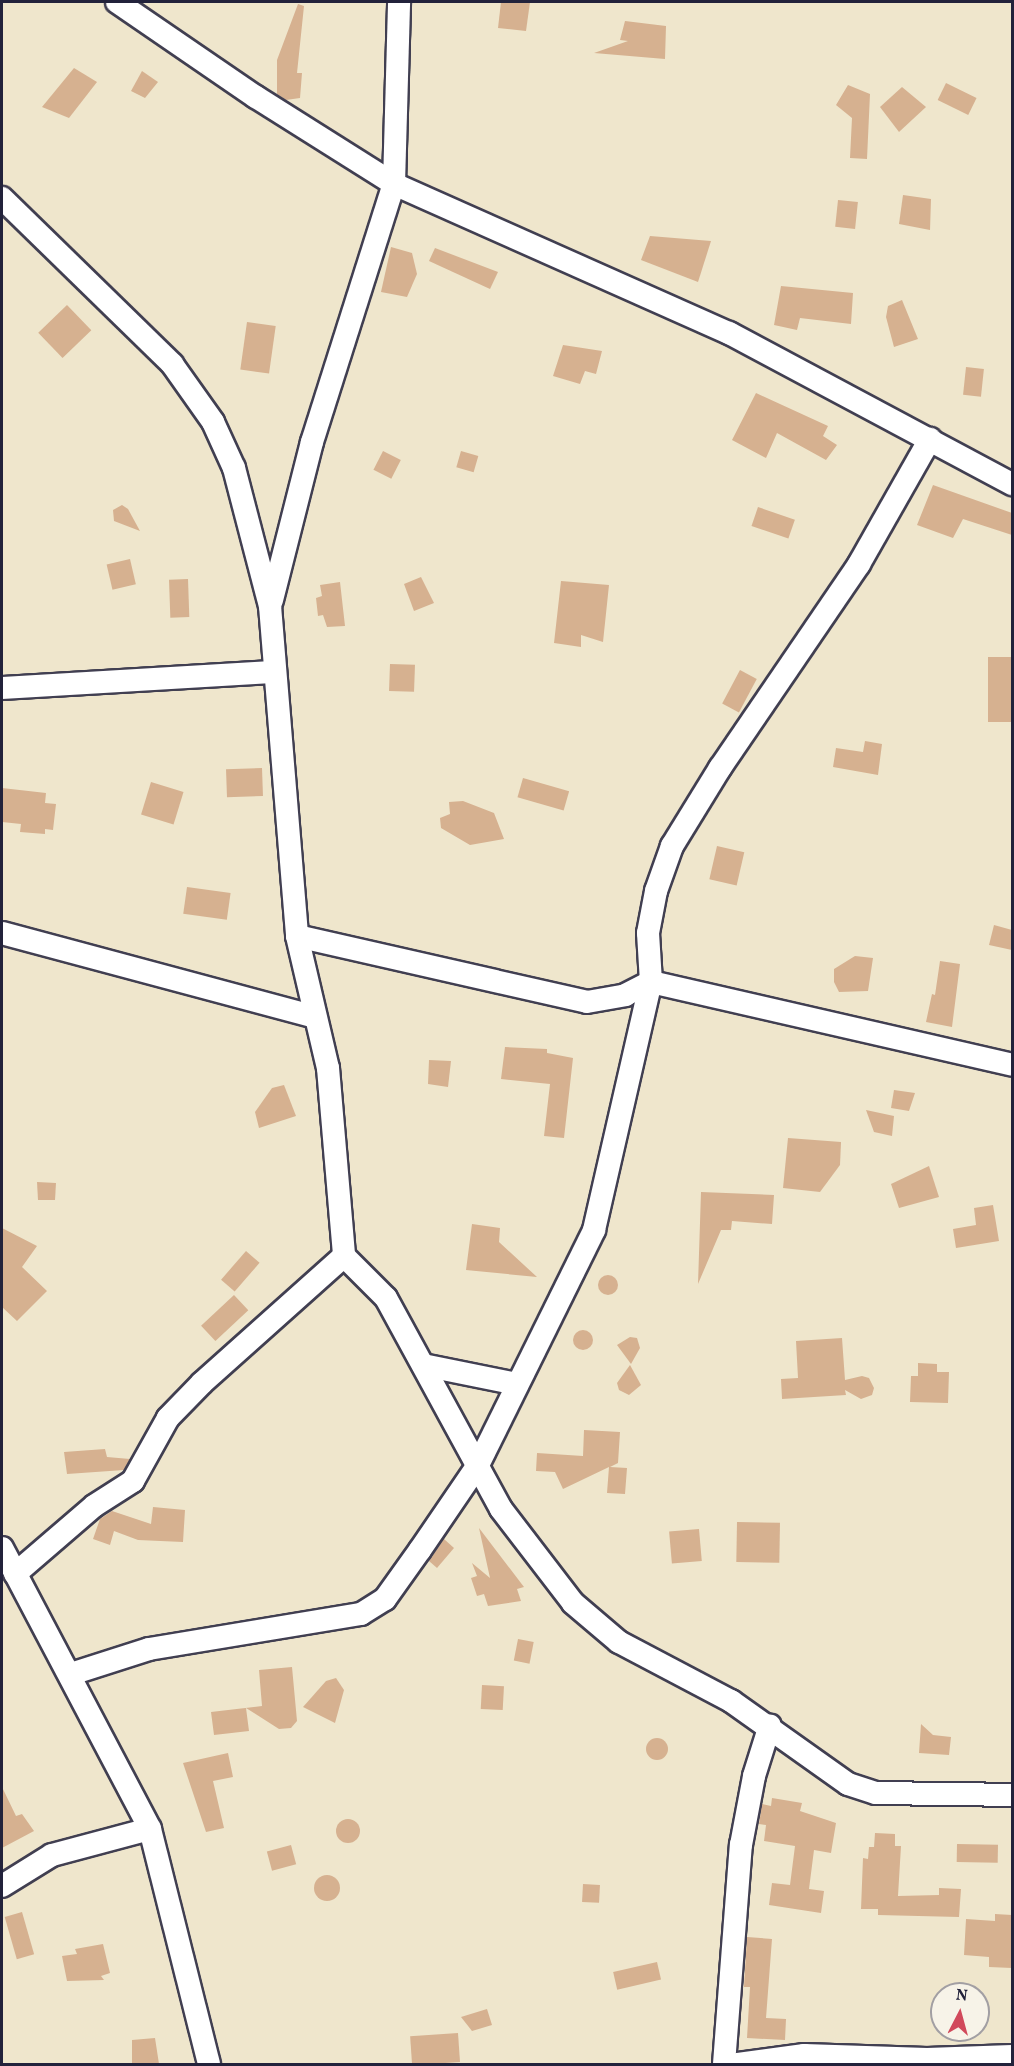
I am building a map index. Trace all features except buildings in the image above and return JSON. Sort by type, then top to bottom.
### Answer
[{"type":"street","points":[[117,2],[256,97],[394,184],[729,333],[1012,484]]},
{"type":"street","points":[[270,606],[312,442],[394,184],[399,2]]},
{"type":"street","points":[[2,198],[172,364],[213,422],[234,468],[270,606],[297,936],[328,1068],[344,1256],[386,1298],[501,1509],[573,1603],[619,1642],[770,1725],[848,1784],[876,1793],[1012,1795]]},
{"type":"street","points":[[71,1674],[148,1649],[361,1614],[385,1599],[478,1465],[594,1230],[651,982],[648,933],[656,891],[672,846],[720,768],[859,564],[930,439]]},
{"type":"street","points":[[2,688],[274,672]]},
{"type":"street","points":[[2,933],[315,1017]]},
{"type":"street","points":[[297,936],[587,1002],[625,995],[651,982],[1012,1065]]},
{"type":"street","points":[[15,1574],[94,1506],[133,1481],[168,1419],[202,1383],[344,1256]]},
{"type":"street","points":[[423,1365],[517,1384]]},
{"type":"street","points":[[2,1548],[71,1674],[150,1829],[209,2064]]},
{"type":"street","points":[[724,2064],[741,1845],[754,1776],[770,1725]]},
{"type":"street","points":[[2,1886],[52,1855],[150,1829]]},
{"type":"street","points":[[738,2064],[804,2055],[929,2062],[1012,2056]]}]
